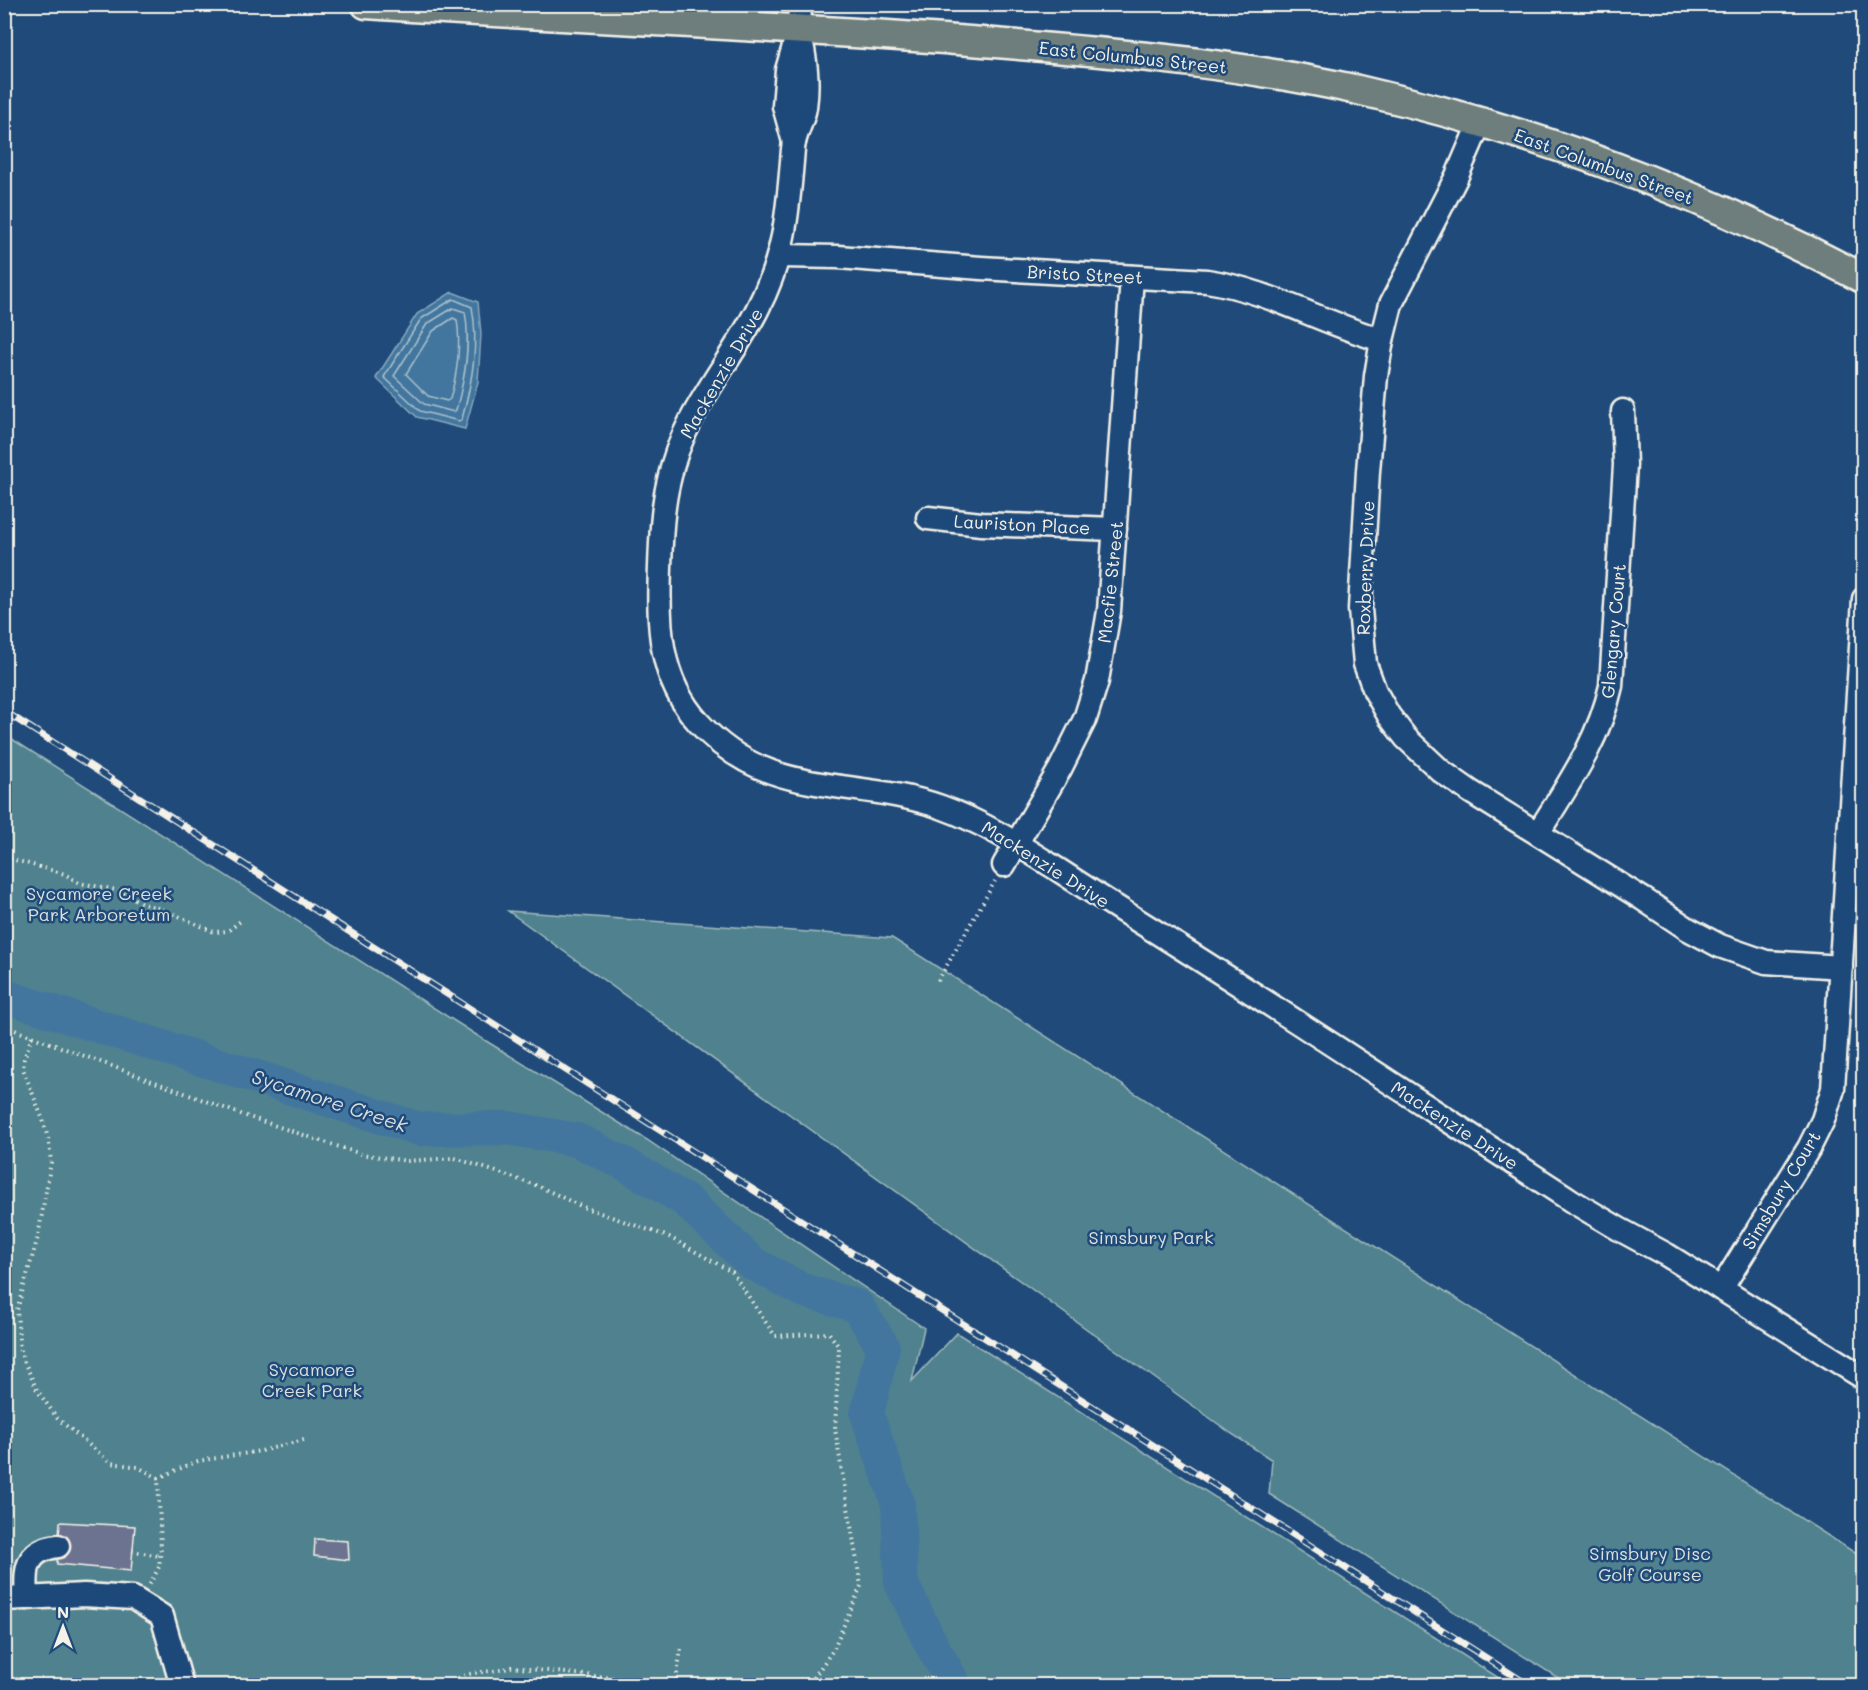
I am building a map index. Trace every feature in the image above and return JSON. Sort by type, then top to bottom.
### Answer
[{"type":"main road","name":"East Columbus Street","points":[[366,4],[799,17],[1191,62],[1271,74],[1357,90],[1480,122],[1632,175],[1713,207],[1818,255],[1863,279]]},
{"type":"street","name":"Mackenzie Drive","points":[[799,17],[807,71],[805,109],[794,142],[790,200],[779,256],[770,283],[754,317],[712,381],[686,428],[668,480],[661,536],[658,618],[667,666],[677,689],[698,723],[728,751],[752,766],[779,776],[821,785],[892,793],[939,806],[973,819],[1017,844],[1262,998],[1572,1201],[1667,1255],[1863,1378]]},
{"type":"street","name":"Roxberry Drive","points":[[1480,122],[1456,178],[1391,304],[1382,340],[1376,376],[1360,609],[1365,664],[1375,691],[1389,716],[1426,759],[1471,792],[1643,898],[1688,929],[1720,946],[1766,962],[1841,967]]},
{"type":"street","name":"Bristo Street","points":[[779,256],[1207,281],[1257,292],[1351,331],[1382,340]]},
{"type":"street","name":"Macfie Street","points":[[1004,865],[1060,769],[1085,719],[1094,691],[1107,629],[1132,277]]},
{"type":"street","name":"Glengary Court","points":[[1538,833],[1595,738],[1611,686],[1625,465],[1623,411]]},
{"type":"street","name":"Lauriston Place","points":[[928,518],[981,524],[1115,529]]},
{"type":"street","name":"Simsbury Court","points":[[1721,1289],[1809,1148],[1823,1120],[1833,1089],[1863,599]]},
{"type":"street","points":[[12,1599],[26,1580],[29,1562],[37,1552],[47,1547],[58,1546]]},
{"type":"street","points":[[12,1599],[84,1595],[133,1598],[162,1616],[182,1686]]},
{"type":"path","points":[[4,764],[9,771],[8,787],[4,793]]},
{"type":"path","points":[[4,857],[65,874],[79,883],[117,890],[142,903],[167,911],[214,932],[228,931],[243,919]]},
{"type":"path","points":[[938,981],[1004,865]]},
{"type":"path","points":[[4,1026],[246,1116],[361,1154],[407,1161],[455,1158],[538,1186],[583,1207],[669,1237],[732,1272],[775,1336],[829,1333],[839,1347],[835,1429],[861,1586],[833,1650],[808,1686]]},
{"type":"path","points":[[32,1036],[23,1069],[43,1120],[51,1162],[38,1237],[16,1310],[20,1352],[37,1390],[57,1418],[111,1463],[138,1467],[158,1478]]},
{"type":"path","points":[[158,1478],[198,1461],[308,1439]]},
{"type":"path","points":[[140,1602],[159,1568],[158,1478]]},
{"type":"path","points":[[132,1551],[160,1556]]},
{"type":"path","points":[[675,1686],[681,1649]]},
{"type":"path","points":[[449,1686],[454,1679],[471,1673],[502,1671],[511,1667],[650,1682],[653,1686]]},
{"type":"green space","name":"Sycamore Creek Park","points":[[4,734],[478,1036],[647,1140],[924,1328],[912,1381],[957,1333],[1510,1685],[5,1685]]},
{"type":"green space","points":[[508,911],[892,938],[1863,1558],[1863,1685],[1569,1685],[1269,1494],[1272,1460],[1232,1434]]},
{"type":"water","points":[[452,292],[478,302],[481,334],[478,382],[465,429],[417,417],[376,378],[417,314]]},
{"type":"building","points":[[60,1522],[135,1526],[131,1571],[57,1564]]},
{"type":"building","points":[[315,1539],[348,1541],[349,1560],[314,1556]]},
{"type":"waterway","name":"Sycamore Creek","points":[[4,996],[419,1129],[508,1128],[577,1140],[625,1164],[685,1200],[752,1263],[805,1291],[857,1306],[883,1347],[867,1414],[898,1504],[901,1582],[931,1644],[955,1686]]},
{"type":"railway","points":[[4,711],[1530,1686]]},
{"type":"park label","name":"Sycamore Creek Park Arboretum","points":[[99,903]]},
{"type":"park label","name":"Simsbury Park","points":[[1151,1237]]},
{"type":"park label","name":"Simsbury Disc Golf Course","points":[[1650,1563]]}]
